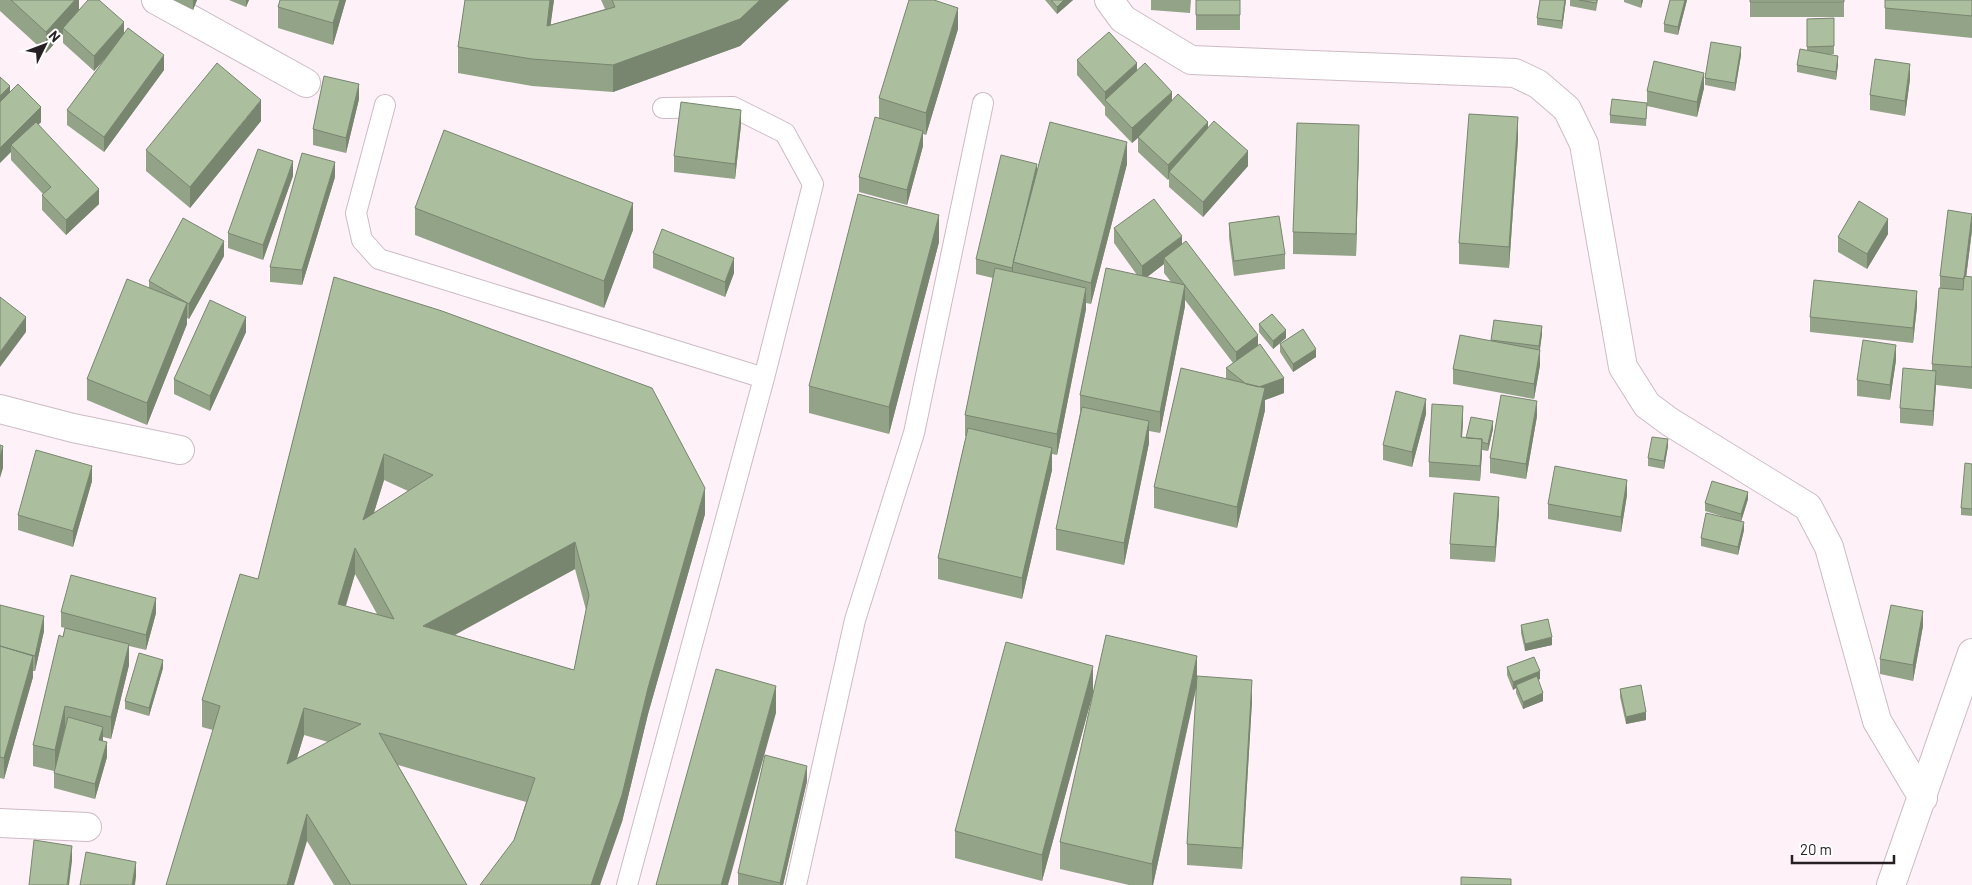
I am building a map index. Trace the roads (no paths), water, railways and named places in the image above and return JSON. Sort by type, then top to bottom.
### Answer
[{"type":"street","points":[[156,0],[306,83]]},
{"type":"street","points":[[1109,0],[1123,19],[1191,60],[1515,73],[1538,84],[1567,110],[1584,144],[1623,367],[1647,405],[1670,422],[1808,507],[1829,547],[1877,721],[1923,798]]},
{"type":"street","points":[[0,408],[73,428],[180,450]]},
{"type":"street","points":[[1891,885],[1923,798],[1972,653]]},
{"type":"street","points":[[0,823],[87,827]]},
{"type":"lane","points":[[796,885],[855,620],[914,433],[983,103]]},
{"type":"lane","points":[[385,105],[356,213],[362,240],[379,259],[764,378]]},
{"type":"lane","points":[[627,885],[764,378],[813,184],[785,133],[733,107],[663,108]]}]
